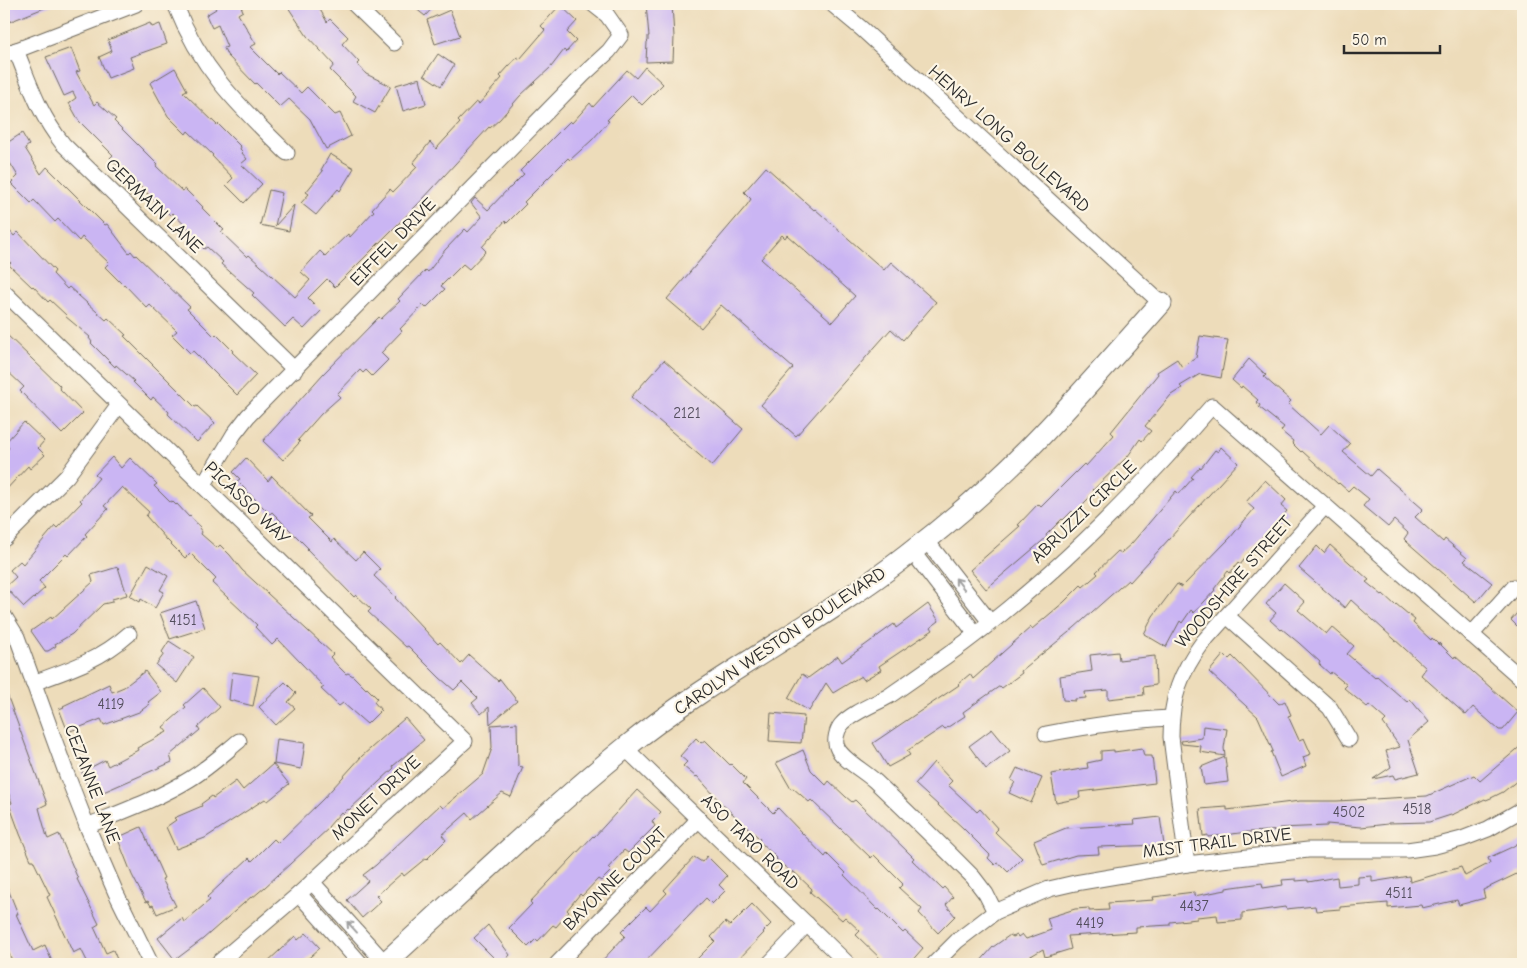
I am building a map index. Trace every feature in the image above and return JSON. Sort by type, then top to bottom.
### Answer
[{"type":"street","points":[[10,52],[136,4]]},
{"type":"street","points":[[176,4],[183,23],[197,50],[213,75],[240,106],[287,153]]},
{"type":"street","points":[[354,4],[394,43]]},
{"type":"street","name":"EIFFEL DRIVE","points":[[203,486],[248,416],[583,75],[609,51],[621,35],[607,15],[593,4]]},
{"type":"street","name":"HENRY LONG BOULEVARD","points":[[832,4],[862,29],[1160,303]]},
{"type":"street","name":"GERMAIN LANE","points":[[10,52],[39,108],[63,144],[295,370]]},
{"type":"street","name":"PICASSO WAY","points":[[4,292],[465,741]]},
{"type":"street","name":"CAROLYN WESTON BOULEVARD","points":[[384,964],[572,793],[625,748],[674,711],[826,611],[919,546],[957,515],[1039,438],[1160,303]]},
{"type":"street","points":[[4,539],[67,476],[120,405]]},
{"type":"street","name":"ABRUZZI CIRCLE","points":[[996,912],[986,894],[973,877],[874,780],[846,758],[836,747],[836,736],[840,726],[888,696],[990,622],[1039,582],[1140,486],[1212,406],[1523,680]]},
{"type":"street","name":"WOODSHIRE STREET","points":[[1187,864],[1171,737],[1174,697],[1180,679],[1191,658],[1216,627],[1325,506]]},
{"type":"street","points":[[919,546],[990,622]]},
{"type":"street","points":[[919,546],[975,633]]},
{"type":"street","points":[[1471,635],[1514,587]]},
{"type":"street","name":"CEZANNE LANE","points":[[4,616],[17,638],[87,826],[116,893],[151,964]]},
{"type":"street","points":[[1227,616],[1330,708],[1349,739]]},
{"type":"street","points":[[33,683],[85,664],[103,654],[129,634]]},
{"type":"street","points":[[1046,734],[1129,720],[1171,718]]},
{"type":"street","points":[[87,826],[162,794],[188,780],[213,763],[239,741]]},
{"type":"street","name":"MONET DRIVE","points":[[217,964],[299,894],[465,741]]},
{"type":"street","name":"ASO TARO ROAD","points":[[625,748],[848,964]]},
{"type":"street","name":"MIST TRAIL DRIVE","points":[[934,964],[957,941],[996,912],[1049,889],[1075,882],[1187,864],[1308,850],[1407,850],[1435,846],[1462,839],[1488,829],[1523,809]]},
{"type":"street","name":"BAYONNE COURT","points":[[557,964],[700,819]]},
{"type":"street","points":[[312,882],[384,964]]},
{"type":"street","points":[[299,894],[362,964]]},
{"type":"street","points":[[769,964],[807,924]]},
{"type":"building","points":[[4,4],[54,4],[4,24]]},
{"type":"building","points":[[213,4],[240,4],[243,11],[238,14],[256,44],[250,47],[277,74],[279,72],[301,93],[307,87],[335,115],[340,113],[351,136],[326,149],[310,119],[289,99],[280,107],[255,84],[227,55],[224,48],[227,47],[218,25],[212,28],[206,15],[216,9]]},
{"type":"building","points":[[286,4],[317,4],[327,22],[330,19],[348,37],[342,44],[359,62],[357,64],[366,74],[391,86],[375,113],[353,101],[356,96],[330,70],[334,65],[307,36]]},
{"type":"building","points":[[410,4],[436,4],[425,16]]},
{"type":"building","points":[[646,4],[672,4],[673,61],[646,62],[649,36]]},
{"type":"building","points":[[560,5],[577,21],[567,32],[576,41],[566,52],[564,50],[551,67],[520,96],[500,119],[489,127],[422,200],[335,287],[327,279],[308,298],[321,311],[304,329],[293,319],[285,327],[252,295],[254,293],[221,264],[223,262],[207,247],[204,249],[188,231],[189,229],[172,213],[170,215],[110,158],[113,155],[79,121],[69,103],[76,98],[73,92],[64,96],[46,57],[71,48],[80,71],[76,72],[94,105],[97,102],[116,119],[114,121],[157,164],[156,166],[182,191],[185,189],[203,207],[224,230],[221,232],[247,257],[249,255],[295,297],[310,280],[301,272],[320,251],[325,256],[348,234],[350,237],[374,211],[372,209],[390,189],[393,192],[417,167],[413,163],[430,142],[436,149],[460,123],[458,121],[476,102],[479,104],[502,78],[500,76],[517,57],[520,59],[545,30],[541,26]]},
{"type":"building","points":[[450,10],[460,36],[435,44],[427,20]]},
{"type":"building","points":[[150,23],[152,27],[160,24],[167,44],[130,57],[134,68],[108,78],[99,57],[112,51],[108,40]]},
{"type":"building","points":[[438,54],[454,65],[441,86],[424,75]]},
{"type":"building","points":[[645,67],[663,84],[642,105],[632,95],[607,120],[609,121],[592,140],[570,160],[568,158],[524,202],[526,204],[507,223],[505,221],[482,247],[486,251],[469,269],[463,264],[441,286],[445,289],[426,308],[423,305],[400,329],[402,331],[381,353],[388,360],[372,376],[366,370],[363,373],[360,370],[337,394],[340,397],[321,414],[298,440],[300,442],[283,460],[263,441],[323,374],[379,317],[381,319],[400,301],[398,299],[426,270],[428,272],[465,229],[468,232],[482,217],[471,203],[475,198],[488,210],[524,174],[520,171],[570,121],[572,123],[590,103],[593,107],[627,70],[636,78]]},
{"type":"building","points":[[175,68],[187,90],[183,92],[241,147],[242,153],[247,159],[241,164],[262,184],[244,203],[226,185],[233,178],[188,131],[186,134],[168,116],[150,83]]},
{"type":"building","points":[[420,78],[426,104],[403,111],[396,85]]},
{"type":"building","points":[[22,133],[29,145],[25,148],[41,174],[47,167],[105,225],[107,224],[129,253],[131,251],[136,255],[190,307],[187,309],[214,336],[216,334],[256,375],[237,395],[193,351],[190,353],[172,335],[177,331],[150,305],[147,308],[105,267],[109,263],[82,237],[79,241],[58,219],[55,222],[34,200],[31,203],[11,183],[18,176],[4,153],[4,145]]},
{"type":"building","points":[[330,154],[354,168],[340,191],[338,189],[316,215],[301,203],[309,194],[306,192],[323,171],[321,170]]},
{"type":"building","points":[[766,167],[884,270],[891,262],[936,302],[903,340],[891,329],[796,436],[761,405],[793,368],[721,305],[701,328],[667,299],[747,205],[751,199],[744,192]],"holes":[[[782,235],[785,238],[787,235],[855,296],[832,322],[761,259]]]},
{"type":"building","points":[[269,190],[282,193],[275,226],[294,205],[289,231],[260,225]]},
{"type":"building","points":[[4,224],[14,236],[18,232],[55,271],[53,274],[67,289],[69,287],[106,320],[108,318],[195,407],[197,406],[215,423],[197,442],[153,397],[151,400],[134,381],[116,365],[115,367],[91,343],[90,337],[65,316],[50,300],[48,302],[9,265],[11,263],[4,257]]},
{"type":"building","points":[[4,332],[60,386],[59,388],[83,413],[62,434],[20,391],[24,387],[4,368]]},
{"type":"building","points":[[1200,336],[1228,340],[1221,378],[1200,374],[1180,386],[1182,388],[1171,395],[1145,426],[1151,431],[1142,441],[1140,439],[1128,456],[1093,490],[1095,492],[1074,513],[1072,511],[1062,519],[1046,535],[1047,537],[986,589],[970,570],[1020,526],[1018,525],[1038,504],[1041,507],[1084,464],[1086,466],[1114,435],[1111,432],[1158,374],[1157,372],[1177,359],[1182,367],[1196,358]]},
{"type":"building","points":[[1249,359],[1266,375],[1264,377],[1291,401],[1288,404],[1321,434],[1329,425],[1350,444],[1343,452],[1371,476],[1377,469],[1423,509],[1415,517],[1443,542],[1445,539],[1467,558],[1464,561],[1492,583],[1476,602],[1404,539],[1408,533],[1394,520],[1388,527],[1363,506],[1369,499],[1353,486],[1348,491],[1301,452],[1292,443],[1293,441],[1281,431],[1284,427],[1259,407],[1260,405],[1256,402],[1258,400],[1232,380]]},
{"type":"building","points":[[664,360],[743,429],[712,466],[631,397]]},
{"type":"building","points":[[24,422],[44,441],[38,448],[45,455],[30,469],[28,466],[4,492],[4,453],[9,448],[5,443]]},
{"type":"building","points":[[1221,447],[1238,463],[1130,582],[1128,580],[1074,628],[1021,671],[1022,673],[963,712],[965,716],[945,729],[943,727],[907,751],[910,755],[888,767],[873,743],[959,685],[970,674],[973,679],[1031,627],[1032,629],[1064,602],[1081,585],[1083,587],[1098,574],[1096,572],[1118,551],[1121,553],[1132,543],[1176,491],[1179,494],[1215,450],[1218,452]]},
{"type":"building","points":[[112,457],[121,468],[130,458],[157,484],[154,486],[170,502],[172,501],[177,504],[190,516],[200,527],[201,534],[217,548],[220,545],[242,570],[333,654],[330,657],[346,674],[348,673],[353,676],[377,698],[374,702],[381,710],[367,724],[343,703],[339,706],[321,689],[324,687],[278,639],[272,645],[255,627],[257,625],[212,583],[216,579],[190,553],[185,558],[167,540],[146,516],[149,512],[122,487],[104,506],[108,509],[85,534],[87,536],[68,556],[66,554],[39,581],[45,588],[24,607],[5,587],[16,577],[10,570],[20,561],[23,564],[55,526],[57,528],[82,502],[80,500],[99,478],[95,475]]},
{"type":"building","points":[[246,458],[268,481],[272,476],[311,516],[308,518],[332,542],[334,539],[356,560],[363,552],[380,569],[374,576],[396,597],[438,644],[440,642],[461,664],[469,655],[498,681],[500,679],[517,701],[490,724],[489,707],[481,714],[472,703],[478,698],[462,682],[454,690],[440,678],[408,646],[406,647],[368,612],[371,609],[356,595],[354,597],[272,512],[270,514],[237,481],[240,479],[233,472]]},
{"type":"building","points":[[1265,480],[1286,500],[1281,506],[1287,511],[1258,542],[1240,565],[1238,563],[1230,573],[1228,571],[1215,590],[1194,613],[1191,610],[1182,623],[1180,621],[1166,647],[1144,634],[1153,616],[1177,584],[1182,587],[1230,538],[1254,509],[1246,502]]},
{"type":"building","points":[[1330,545],[1369,580],[1366,582],[1415,620],[1413,623],[1431,640],[1432,638],[1439,645],[1439,643],[1454,658],[1455,656],[1518,712],[1503,730],[1499,730],[1473,707],[1466,715],[1421,675],[1426,668],[1351,600],[1345,608],[1299,568],[1317,546],[1324,553]]},
{"type":"building","points":[[148,564],[168,576],[160,590],[164,592],[155,608],[141,599],[140,602],[130,596]]},
{"type":"building","points":[[118,567],[127,595],[112,599],[112,602],[103,604],[72,634],[55,644],[56,646],[45,651],[31,631],[51,617],[52,619],[93,582],[91,575]]},
{"type":"building","points":[[1284,583],[1305,602],[1298,610],[1326,634],[1332,627],[1354,646],[1347,654],[1375,678],[1377,676],[1407,702],[1410,699],[1429,722],[1408,740],[1419,773],[1395,779],[1393,775],[1373,779],[1391,767],[1386,751],[1400,747],[1383,723],[1386,720],[1369,705],[1367,707],[1344,688],[1347,685],[1331,672],[1330,674],[1299,643],[1270,620],[1276,613],[1266,604]]},
{"type":"building","points":[[196,601],[205,628],[170,639],[160,613]]},
{"type":"building","points":[[928,604],[939,621],[931,627],[933,630],[879,666],[881,670],[864,680],[861,676],[833,693],[826,683],[809,711],[788,698],[802,674],[808,678],[838,656],[842,662],[894,624],[896,628]]},
{"type":"building","points":[[1523,606],[1523,632],[1511,620]]},
{"type":"building","points":[[169,641],[194,657],[177,683],[156,665],[164,654],[162,652]]},
{"type":"building","points":[[1118,652],[1119,660],[1155,656],[1156,685],[1143,687],[1144,695],[1108,699],[1108,690],[1085,692],[1086,698],[1075,699],[1075,701],[1063,700],[1060,676],[1092,671],[1090,655]]},
{"type":"building","points":[[1224,654],[1229,659],[1232,656],[1279,704],[1285,701],[1291,715],[1288,716],[1299,740],[1304,738],[1311,754],[1303,757],[1306,766],[1281,777],[1271,752],[1273,751],[1258,717],[1209,672]]},
{"type":"building","points":[[145,671],[161,692],[148,702],[150,704],[139,712],[104,725],[101,719],[68,732],[59,709],[109,684],[112,692],[124,687]]},
{"type":"building","points":[[232,672],[259,676],[253,706],[229,700]]},
{"type":"building","points":[[285,682],[296,693],[288,702],[295,708],[276,725],[259,707]]},
{"type":"building","points":[[203,688],[220,707],[198,727],[200,730],[170,755],[172,762],[92,797],[82,772],[105,760],[108,766],[167,732],[163,727],[186,707],[184,705]]},
{"type":"building","points":[[4,689],[47,804],[39,808],[47,837],[48,839],[59,834],[77,879],[99,924],[94,927],[106,953],[113,950],[119,964],[80,964],[87,961],[81,949],[73,953],[47,897],[50,895],[33,860],[31,860],[20,834],[9,804],[12,803],[4,781]]},
{"type":"building","points":[[771,713],[804,716],[801,743],[769,741]]},
{"type":"building","points":[[405,718],[424,740],[393,766],[394,768],[349,810],[343,814],[341,812],[329,828],[265,887],[175,960],[158,938],[182,918],[184,922],[210,900],[207,897],[249,858],[252,861],[274,839],[278,843],[323,799],[362,756]]},
{"type":"building","points":[[517,723],[518,766],[523,767],[511,797],[502,793],[472,819],[467,813],[442,835],[446,840],[427,859],[404,876],[402,873],[376,896],[381,901],[362,918],[347,900],[368,881],[363,875],[440,805],[443,808],[483,774],[492,748],[491,725]]},
{"type":"building","points":[[1203,726],[1227,729],[1224,748],[1225,756],[1200,752],[1201,746],[1182,744],[1181,741],[1202,738]]},
{"type":"building","points":[[992,729],[1010,751],[986,769],[969,746]]},
{"type":"building","points":[[696,738],[701,743],[705,740],[731,764],[746,779],[743,783],[773,813],[778,808],[825,857],[827,854],[846,873],[844,875],[878,910],[923,948],[909,964],[886,964],[856,935],[860,931],[845,917],[842,920],[810,892],[812,889],[793,871],[792,873],[776,859],[759,841],[760,839],[722,804],[697,776],[683,766],[687,762],[680,756]]},
{"type":"building","points":[[277,739],[305,743],[301,769],[274,764]]},
{"type":"building","points":[[1523,744],[1523,776],[1503,792],[1491,798],[1454,814],[1429,822],[1388,823],[1361,827],[1327,824],[1327,826],[1279,828],[1280,830],[1203,836],[1200,809],[1227,807],[1227,810],[1300,801],[1427,796],[1474,775],[1480,781]]},
{"type":"building","points":[[1142,748],[1144,756],[1152,756],[1155,783],[1079,792],[1080,798],[1056,803],[1051,774],[1088,768],[1087,763],[1101,760],[1101,751],[1114,750],[1114,752]]},
{"type":"building","points":[[803,750],[811,770],[826,785],[829,781],[852,802],[855,800],[914,858],[912,860],[953,897],[946,905],[955,916],[938,933],[919,913],[922,909],[899,888],[903,884],[874,855],[871,858],[811,800],[809,802],[793,788],[791,789],[776,763]]},
{"type":"building","points":[[1225,757],[1228,782],[1204,785],[1201,767]]},
{"type":"building","points":[[934,762],[952,781],[948,785],[977,812],[980,809],[998,829],[995,832],[1022,858],[1008,872],[1001,865],[997,863],[995,865],[988,858],[990,855],[915,784]]},
{"type":"building","points":[[273,764],[289,784],[268,801],[265,799],[205,838],[176,849],[166,827],[176,820],[174,818],[202,806],[201,804],[212,796],[213,798],[236,781],[243,790]]},
{"type":"building","points":[[1017,768],[1042,778],[1031,803],[1009,793],[1015,782],[1011,780]]},
{"type":"building","points":[[637,790],[661,812],[652,821],[655,826],[628,853],[624,850],[608,868],[611,871],[601,881],[598,879],[582,896],[580,894],[567,910],[569,912],[556,927],[553,925],[538,941],[536,939],[528,947],[509,928],[532,904],[530,902]]},
{"type":"building","points":[[1160,817],[1164,845],[1098,847],[1099,854],[1076,855],[1043,865],[1034,841],[1066,828],[1135,824],[1134,820]]},
{"type":"building","points":[[141,827],[164,878],[162,879],[176,906],[157,914],[153,905],[151,906],[148,901],[146,902],[132,875],[119,842],[121,841],[119,837]]},
{"type":"building","points":[[1523,840],[1523,871],[1483,890],[1485,898],[1459,905],[1457,900],[1422,908],[1421,905],[1388,908],[1388,903],[1316,911],[1315,906],[1286,909],[1285,907],[1242,913],[1242,920],[1218,922],[1217,915],[1197,917],[1197,919],[1170,922],[1170,925],[1136,927],[1136,932],[1068,936],[1071,949],[1045,957],[1043,949],[1017,964],[978,964],[993,947],[1010,935],[1013,937],[1017,935],[1018,937],[1022,934],[1026,939],[1051,930],[1047,918],[1075,909],[1089,908],[1089,911],[1109,910],[1108,903],[1154,900],[1153,897],[1194,892],[1194,896],[1226,890],[1226,888],[1262,883],[1263,888],[1283,885],[1282,880],[1296,879],[1296,881],[1308,880],[1308,882],[1337,877],[1338,886],[1358,884],[1358,877],[1372,876],[1372,882],[1409,876],[1410,882],[1461,867],[1465,876],[1490,863],[1488,858]]},
{"type":"building","points":[[707,856],[727,876],[719,885],[725,891],[712,904],[706,898],[643,964],[599,964],[625,936],[621,932],[646,907],[650,911],[667,893],[664,890],[694,857],[702,862]]},
{"type":"building","points":[[4,879],[18,914],[16,914],[33,951],[45,945],[53,964],[14,964],[4,944]]},
{"type":"building","points":[[752,904],[771,924],[734,964],[692,964],[715,941],[711,937],[725,922],[730,926]]},
{"type":"building","points":[[488,925],[510,955],[502,964],[474,938]]},
{"type":"building","points":[[306,933],[320,948],[302,964],[265,964],[295,936],[298,940]]}]
